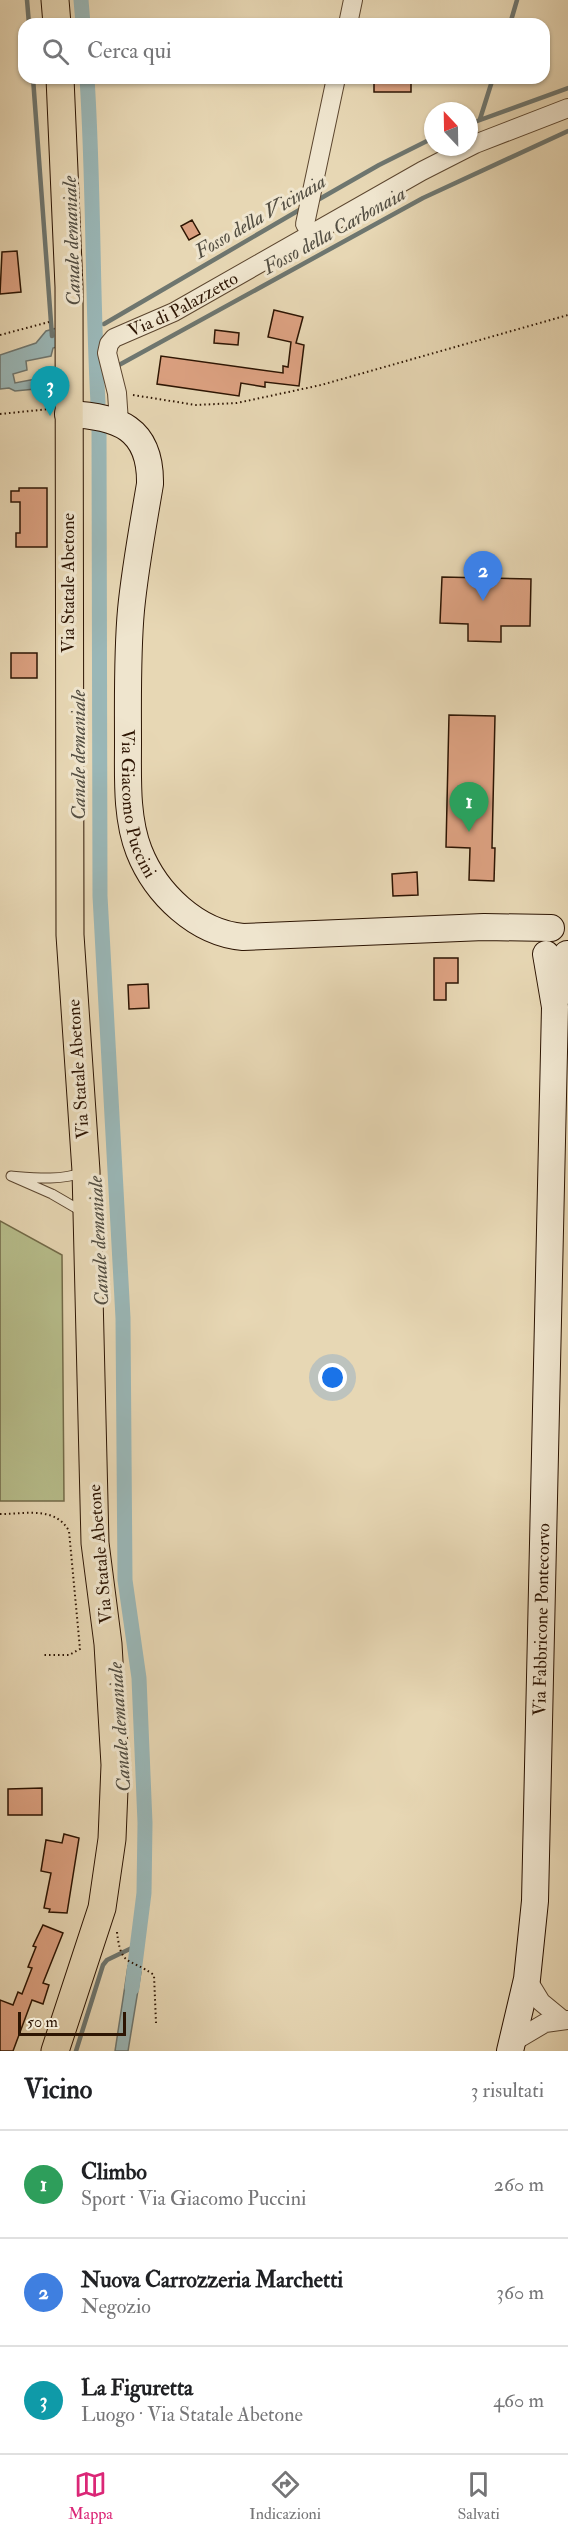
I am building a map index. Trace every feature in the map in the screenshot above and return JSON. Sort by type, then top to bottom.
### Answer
[{"type":"main road","points":[[55,0],[56,18]]},
{"type":"main road","name":"Via Statale Abetone","points":[[55,2051],[102,1908],[112,1839],[114,1754],[108,1644],[97,1565],[94,1521],[88,1215],[71,974],[68,894],[70,407],[66,186],[60,84]]},
{"type":"street","points":[[349,18],[353,0]]},
{"type":"street","points":[[309,231],[305,224],[335,84]]},
{"type":"street","name":"Via di Palazzetto","points":[[115,421],[117,393],[107,353],[109,344],[114,338],[174,312],[309,231],[475,144],[568,108]]},
{"type":"street","points":[[70,407],[115,421]]},
{"type":"street","name":"Via Giacomo Puccini","points":[[115,421],[132,431],[142,442],[150,466],[150,484],[130,620],[128,772],[136,840],[145,863],[157,883],[190,917],[218,932],[235,936],[502,928],[560,942]]},
{"type":"street","name":"Via Fabbricone Pontecorvo","points":[[512,2046],[527,1979],[535,1901],[555,1006],[560,942]]},
{"type":"street","points":[[527,1979],[541,2002],[566,2020]]},
{"type":"street","points":[[512,2046],[545,2023],[566,2020]]},
{"type":"lane","points":[[11,1176],[46,1179],[72,1176],[86,1171]]},
{"type":"lane","points":[[0,1173],[52,1194],[88,1215]]},
{"type":"path","points":[[117,393],[196,405],[237,404],[321,385],[568,315]]},
{"type":"path","points":[[0,335],[29,326],[68,320]]},
{"type":"path","points":[[0,414],[70,407]]},
{"type":"path","points":[[0,1514],[54,1514],[63,1520],[69,1531],[80,1649],[69,1655],[44,1655]]},
{"type":"path","points":[[118,1950],[124,1959],[154,1975],[156,2023]]},
{"type":"green space","points":[[0,1221],[62,1255],[64,1501],[0,1501]]},
{"type":"water","points":[[57,328],[57,347],[53,348],[51,356],[26,361],[27,370],[13,374],[15,383],[57,375],[56,387],[15,391],[9,388],[0,389],[0,355],[36,343],[46,331]]},
{"type":"water","points":[[128,1966],[141,1972],[128,2051],[115,2051]]},
{"type":"building","points":[[374,84],[411,84],[411,92],[374,92]]},
{"type":"building","points":[[192,220],[200,234],[189,240],[181,226]]},
{"type":"building","points":[[17,251],[21,292],[0,294],[2,252]]},
{"type":"building","points":[[274,310],[303,317],[296,343],[304,345],[299,386],[265,382],[265,387],[241,383],[239,396],[157,384],[161,356],[283,373],[283,366],[288,367],[291,342],[268,337]]},
{"type":"building","points":[[215,330],[239,333],[238,345],[214,343]]},
{"type":"building","points":[[19,488],[47,488],[47,547],[16,547],[16,533],[20,533],[20,502],[11,502],[11,491],[19,491]]},
{"type":"building","points":[[442,577],[531,579],[530,626],[501,626],[501,642],[468,641],[468,624],[440,623]]},
{"type":"building","points":[[11,653],[37,653],[37,678],[11,678]]},
{"type":"building","points":[[449,715],[495,716],[492,848],[495,848],[494,881],[469,880],[470,848],[446,847]]},
{"type":"building","points":[[417,872],[418,895],[393,896],[392,874]]},
{"type":"building","points":[[434,958],[458,958],[458,983],[446,983],[446,1000],[434,1000]]},
{"type":"building","points":[[148,984],[149,1008],[129,1009],[128,985]]},
{"type":"building","points":[[42,1788],[42,1815],[8,1815],[8,1789]]},
{"type":"building","points":[[64,1834],[79,1838],[67,1913],[49,1912],[50,1909],[44,1908],[51,1873],[41,1871],[46,1840],[62,1843]]},
{"type":"building","points":[[43,1925],[63,1933],[43,1983],[49,1985],[43,2004],[32,2000],[13,2051],[0,2051],[0,2000],[13,2005],[18,1992],[22,1994],[32,1968],[28,1967],[36,1947],[33,1946]]},
{"type":"waterway","points":[[27,0],[28,18]]},
{"type":"waterway","name":"Canale demaniale","points":[[81,0],[82,18]]},
{"type":"waterway","points":[[512,18],[517,0]]},
{"type":"waterway","points":[[33,84],[52,336]]},
{"type":"waterway","name":"Canale demaniale","points":[[87,84],[98,403]]},
{"type":"waterway","points":[[480,119],[491,84]]},
{"type":"waterway","name":"Fosso della Vicinaia","points":[[478,121],[568,88]]},
{"type":"waterway","name":"Fosso della Carbonaia","points":[[119,365],[423,198],[568,131]]},
{"type":"waterway","name":"Fosso della Vicinaia","points":[[316,201],[424,142]]},
{"type":"waterway","name":"Fosso della Vicinaia","points":[[104,324],[301,209]]},
{"type":"waterway","name":"Canale demaniale","points":[[99,427],[100,896],[123,1318],[125,1580],[139,1678],[145,1823],[144,1893],[132,1988]]},
{"type":"waterway","points":[[76,2051],[103,1965],[107,1960],[138,1945]]},
{"type":"place","name":"La Figuretta","points":[[50,416]]},
{"type":"place","name":"Nuova Carrozzeria Marchetti","points":[[483,601]]},
{"type":"place","name":"Climbo","points":[[469,832]]}]
